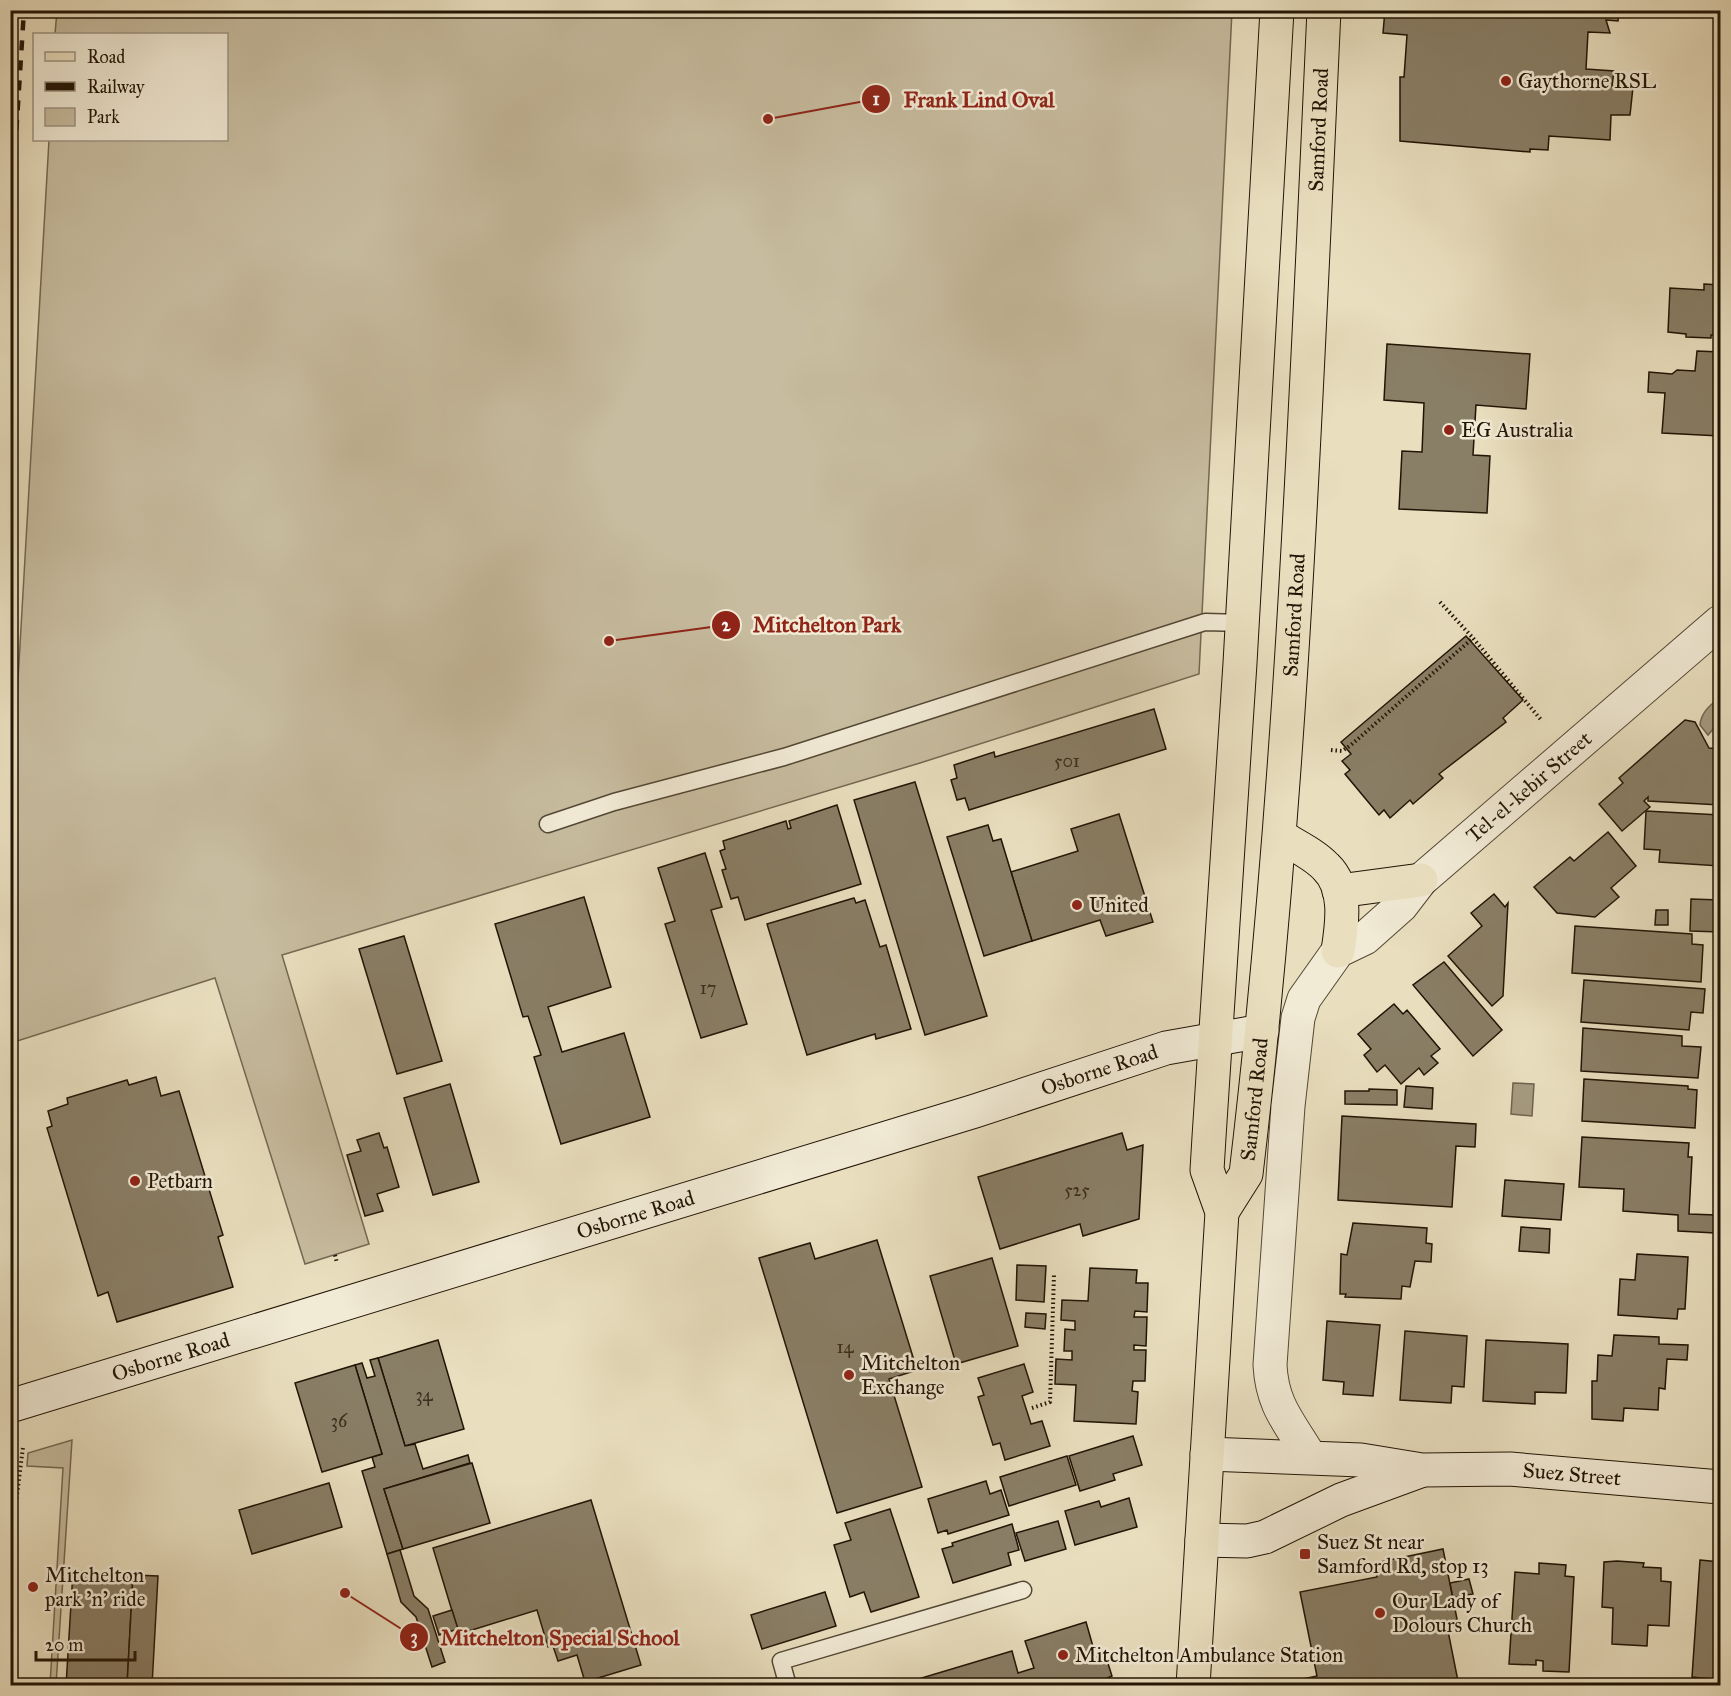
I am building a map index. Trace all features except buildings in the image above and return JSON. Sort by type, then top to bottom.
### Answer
[{"type":"main road","name":"Samford Road","points":[[1193,1686],[1222,1212],[1207,1170],[1242,623],[1277,10]]},
{"type":"main road","name":"Samford Road","points":[[1222,1212],[1246,1174],[1280,836],[1318,176],[1324,10]]},
{"type":"main road","points":[[1280,836],[1326,867],[1339,891],[1342,926],[1338,951]]},
{"type":"main road","points":[[1339,891],[1421,880]]},
{"type":"street","name":"Tel-el-kebir Street","points":[[1338,951],[1365,938],[1401,906],[1421,880],[1720,622]]},
{"type":"street","name":"Samford Road","points":[[1310,1457],[1287,1423],[1275,1400],[1271,1388],[1270,1365],[1288,1106],[1298,1018],[1304,999],[1338,951]]},
{"type":"street","name":"Osborne Road","points":[[10,1406],[975,1111],[1166,1048],[1262,1031]]},
{"type":"street","name":"Suez Street","points":[[1207,1454],[1361,1460],[1422,1470],[1510,1469],[1720,1487]]},
{"type":"street","name":"Suez Street","points":[[1202,1540],[1247,1542],[1265,1537],[1341,1500],[1422,1470]]},
{"type":"lane","points":[[548,824],[614,802],[784,757],[1205,622],[1242,623]]},
{"type":"lane","points":[[788,1686],[781,1661],[1023,1590]]},
{"type":"path","points":[[1440,602],[1542,721]]},
{"type":"path","points":[[1331,750],[1342,751],[1351,745],[1473,638]]},
{"type":"path","points":[[334,1255],[337,1263]]},
{"type":"path","points":[[1032,1408],[1050,1402],[1054,1274]]},
{"type":"path","points":[[16,1503],[23,1447]]},
{"type":"green space","points":[[57,11],[1232,11],[1199,674],[920,763],[282,955],[369,1244],[305,1264],[215,978],[11,1043],[11,802],[49,141],[228,141],[228,33],[55,33]]},
{"type":"green space","points":[[72,1440],[56,1685],[50,1685],[63,1468],[27,1466],[28,1453]]},
{"type":"green space","points":[[16,1457],[16,1481],[11,1489],[11,1458]]},
{"type":"shaded area","points":[[1718,699],[1720,721],[1708,735],[1700,725],[1702,717]]},
{"type":"shaded area","points":[[1513,1083],[1534,1084],[1532,1116],[1511,1114]]},
{"type":"railway","points":[[10,230],[24,10]]},
{"type":"place","name":"Gaythorne RSL","points":[[1506,81]]},
{"type":"place","name":"Frank Lind Oval","points":[[768,119]]},
{"type":"place","name":"EG Australia","points":[[1449,430]]},
{"type":"place","name":"Mitchelton Park","points":[[609,641]]},
{"type":"place","name":"United","points":[[1077,905]]},
{"type":"place","name":"Petbarn","points":[[135,1181]]},
{"type":"place","name":"Mitchelton Exchange","points":[[849,1375]]},
{"type":"place","name":"Suez St near Samford Rd, stop 13","points":[[1305,1554]]},
{"type":"place","name":"Mitchelton park 'n' ride","points":[[33,1587]]},
{"type":"place","name":"Mitchelton Special School","points":[[345,1593]]},
{"type":"place","name":"Our Lady of Dolours Church","points":[[1380,1613]]},
{"type":"place","name":"Mitchelton Ambulance Station","points":[[1063,1655]]}]
